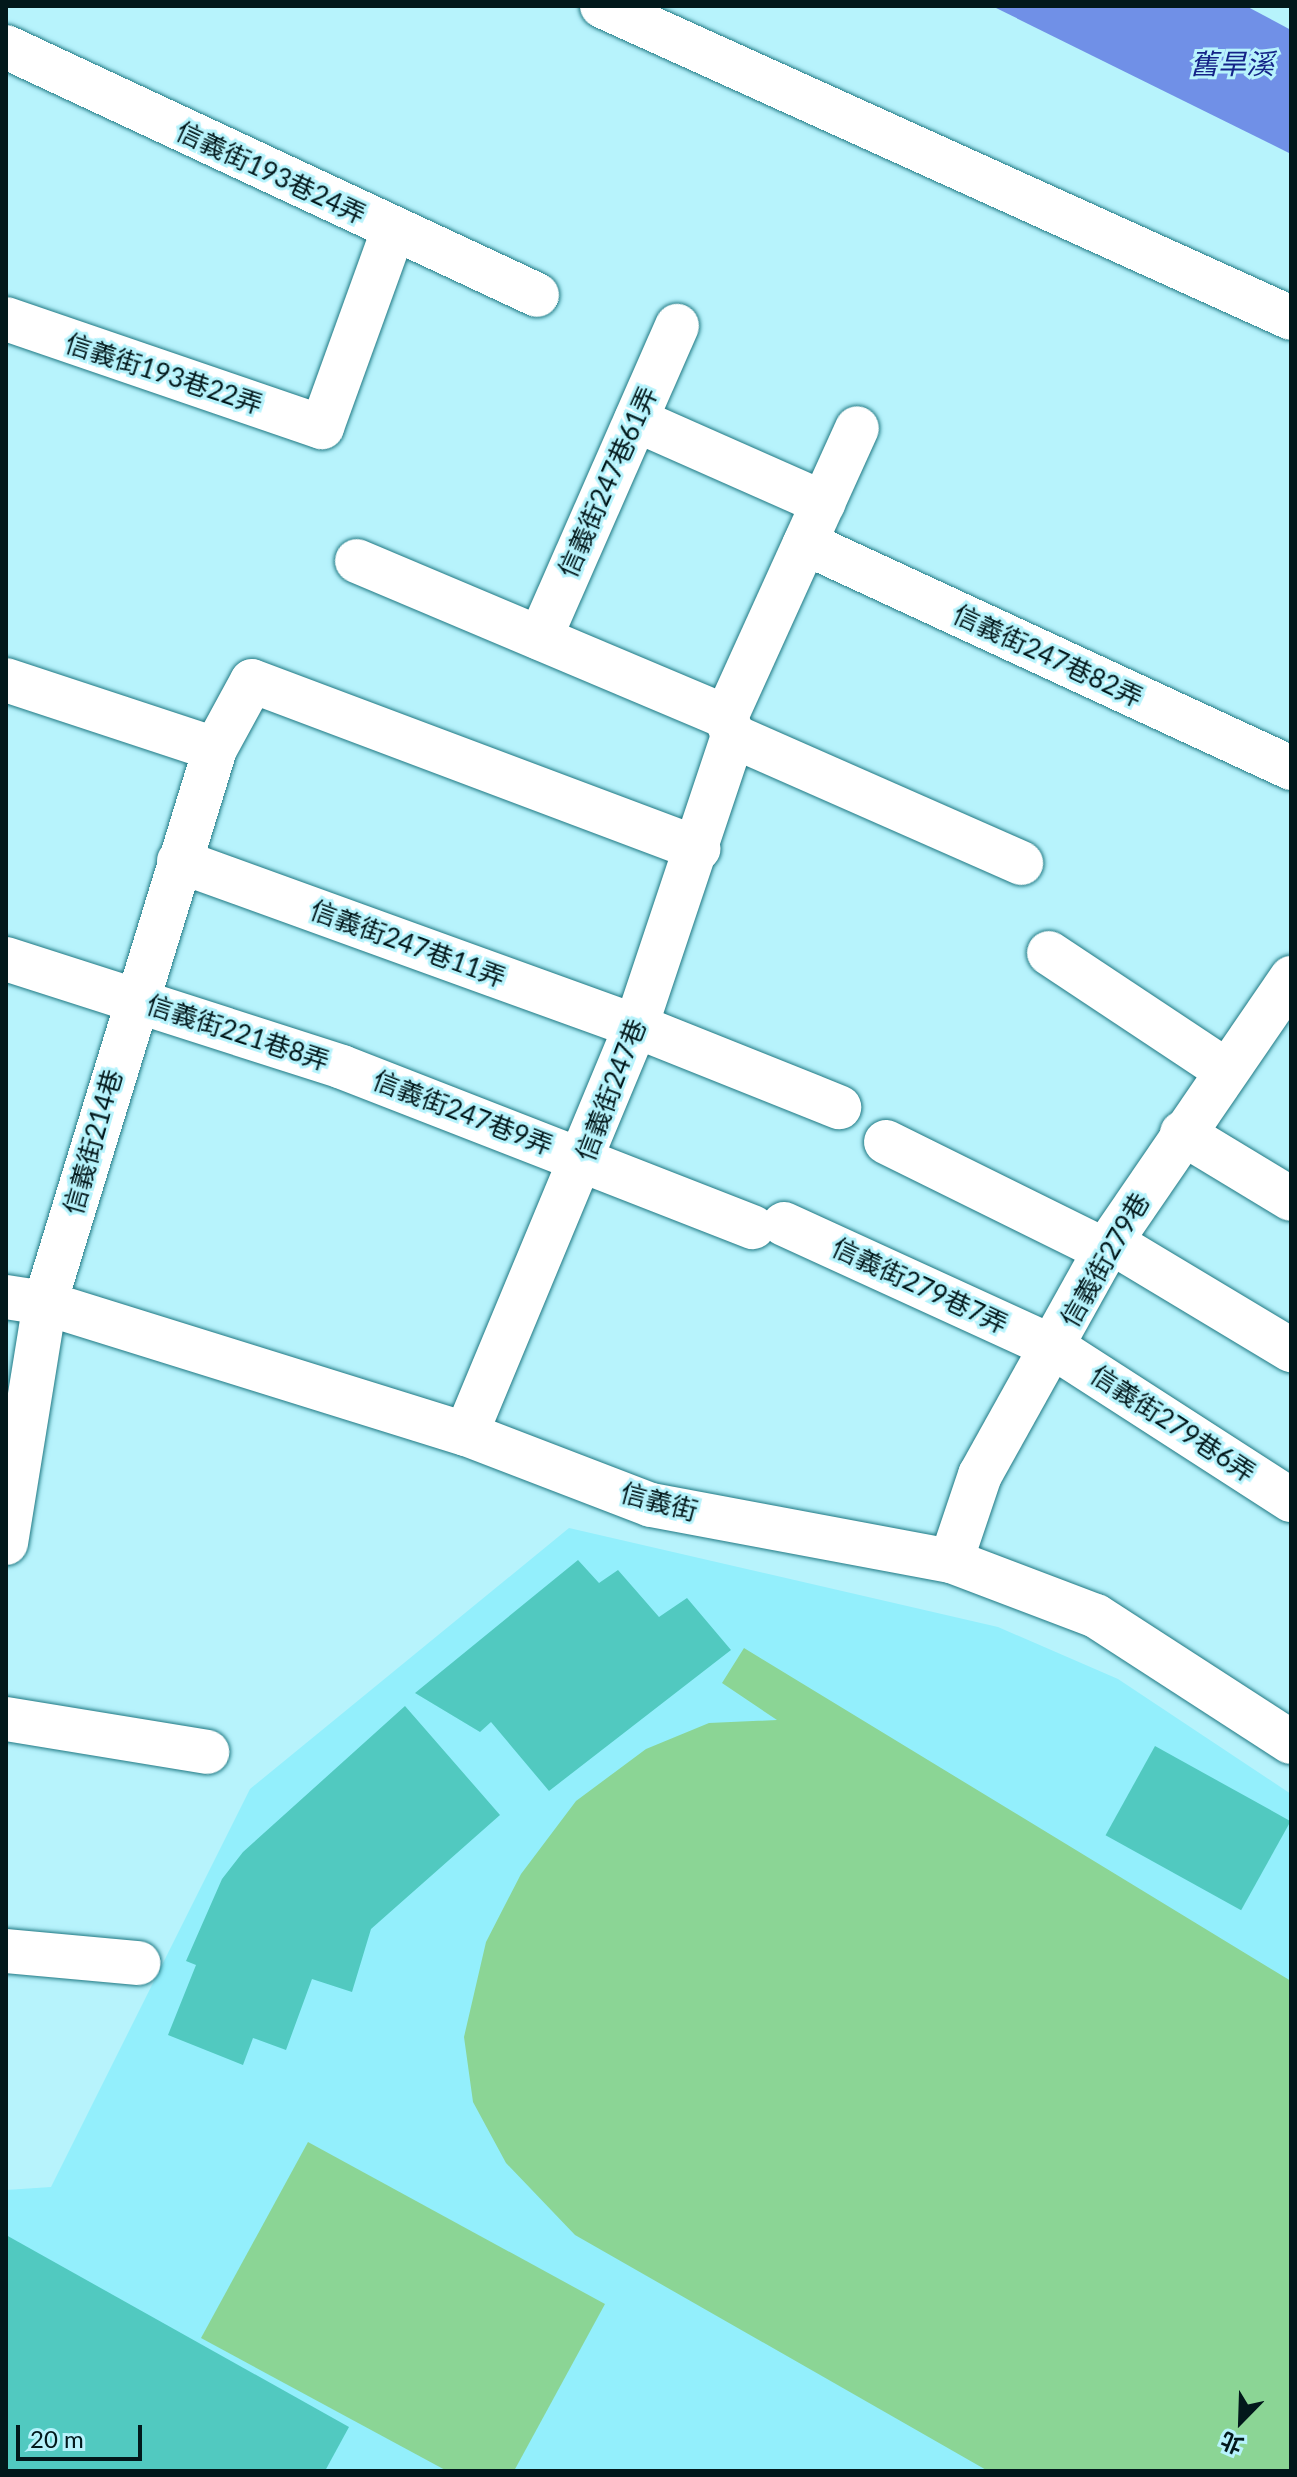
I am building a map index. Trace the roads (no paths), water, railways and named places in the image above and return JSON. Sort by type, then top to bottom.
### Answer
[{"type":"street","points":[[602,6],[1291,318]]},
{"type":"street","name":"信義街193巷24弄","points":[[6,47],[393,231],[537,295]]},
{"type":"street","name":"信義街193巷22弄","points":[[6,319],[322,427],[393,231]]},
{"type":"street","name":"信義街247巷61弄","points":[[540,638],[677,326]]},
{"type":"street","points":[[636,420],[823,503]]},
{"type":"street","name":"信義街247巷","points":[[466,1434],[584,1160],[636,1026],[698,849],[729,726],[857,428]]},
{"type":"street","name":"信義街247巷82弄","points":[[805,543],[1291,768]]},
{"type":"street","points":[[357,561],[540,638],[1021,863]]},
{"type":"street","points":[[6,680],[215,749]]},
{"type":"street","name":"信義街214巷","points":[[6,1543],[26,1300],[135,999],[215,749],[252,681],[698,849]]},
{"type":"street","name":"信義街247巷11弄","points":[[179,861],[636,1026],[839,1107]]},
{"type":"street","points":[[1049,953],[1225,1070]]},
{"type":"street","name":"信義街221巷8弄","points":[[6,959],[342,1067]]},
{"type":"street","name":"信義街279巷","points":[[951,1561],[980,1475],[1055,1348],[1108,1246],[1225,1070],[1291,978]]},
{"type":"street","name":"信義街247巷9弄","points":[[342,1067],[584,1160],[769,1225]]},
{"type":"street","points":[[1182,1133],[1291,1199]]},
{"type":"street","points":[[886,1142],[1108,1246],[1291,1350]]},
{"type":"street","name":"信義街279巷7弄","points":[[769,1225],[1055,1348]]},
{"type":"street","name":"信義街","points":[[26,1300],[466,1434],[651,1505],[951,1561],[1096,1616],[1291,1742]]},
{"type":"street","name":"信義街279巷6弄","points":[[1055,1348],[1291,1500]]},
{"type":"street","points":[[6,1719],[207,1752]]},
{"type":"street","points":[[6,1951],[138,1963]]},
{"type":"water","name":"舊旱溪","points":[[992,6],[1246,6],[1291,30],[1291,154]]}]
